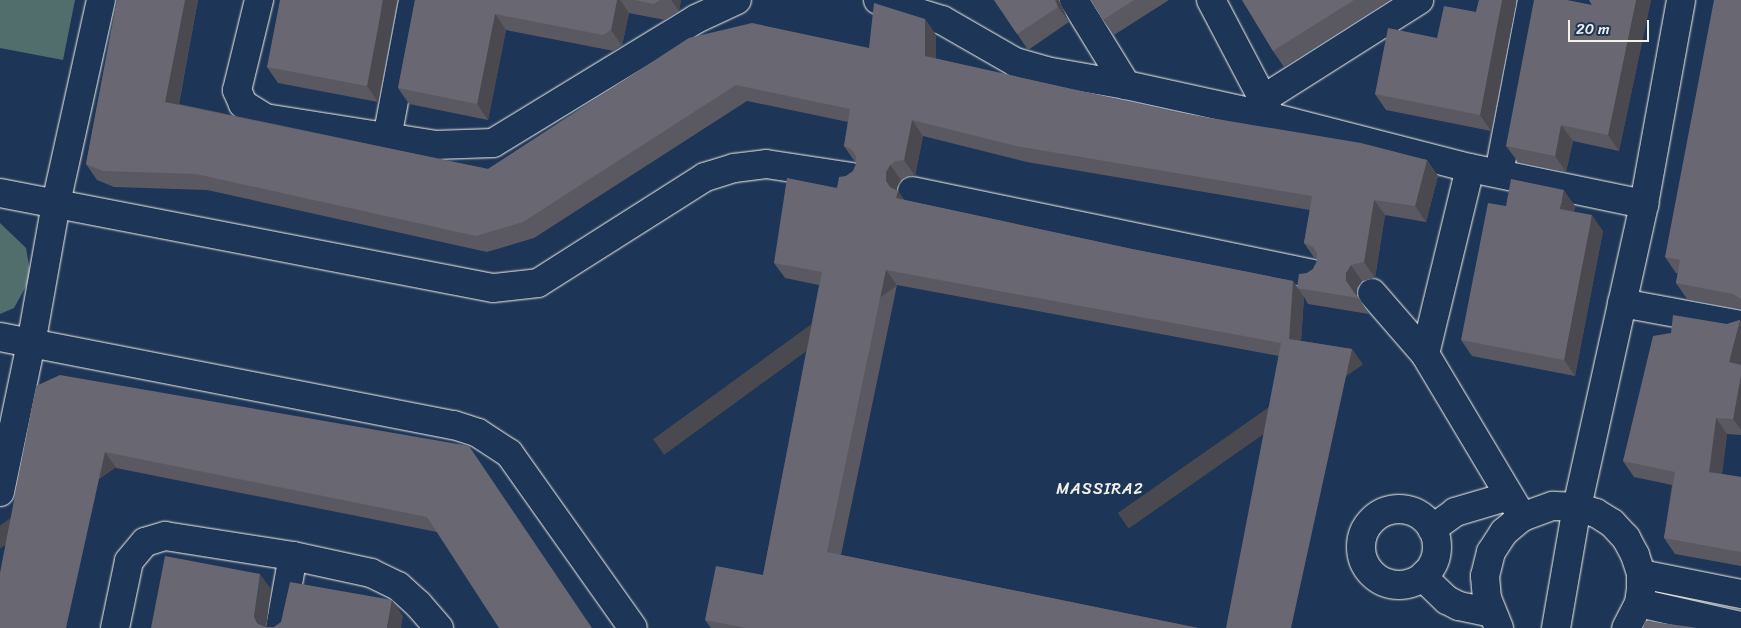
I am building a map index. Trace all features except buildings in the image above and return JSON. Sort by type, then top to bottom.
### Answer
[{"type":"street","points":[[0,492],[31,344],[56,204],[101,0]]},
{"type":"street","points":[[258,0],[237,90],[243,104],[265,118],[435,145],[493,142],[696,19],[737,0]]},
{"type":"street","points":[[388,138],[413,0]]},
{"type":"street","points":[[878,0],[944,10],[1016,62],[1046,71],[1267,108],[1470,168],[1644,204]]},
{"type":"street","points":[[1074,0],[1126,85]]},
{"type":"street","points":[[1211,0],[1267,108]]},
{"type":"street","points":[[1267,108],[1419,0]]},
{"type":"street","points":[[1499,173],[1532,0]]},
{"type":"street","points":[[1556,628],[1577,507],[1644,204],[1681,0]]},
{"type":"street","points":[[0,193],[493,288],[538,283],[705,177],[734,168],[766,164],[852,177]]},
{"type":"street","points":[[1425,354],[1470,168]]},
{"type":"street","points":[[912,191],[1313,274]]},
{"type":"street","points":[[1372,293],[1425,354],[1516,507]]},
{"type":"street","points":[[1622,303],[1741,325]]},
{"type":"street","points":[[0,337],[454,425],[478,433],[509,453],[633,628]]},
{"type":"street","points":[[1432,529],[1455,512],[1553,506],[1577,507],[1596,513],[1612,523],[1626,538],[1635,555],[1641,574],[1639,603],[1626,628]]},
{"type":"street","points":[[1493,622],[1487,599],[1485,576],[1491,552],[1504,532],[1516,507]]},
{"type":"street","points":[[1401,509],[1414,512],[1424,519],[1432,529],[1437,544],[1434,560],[1425,574],[1415,581],[1403,584],[1390,584],[1379,579],[1369,571],[1363,560],[1362,541],[1368,524],[1377,515],[1389,510],[1401,509]]},
{"type":"street","points":[[115,628],[129,561],[145,542],[166,536],[293,556],[371,573],[398,586],[416,616],[439,628]]},
{"type":"street","points":[[280,628],[293,556]]},
{"type":"street","points":[[1425,574],[1426,580],[1447,600],[1493,622]]},
{"type":"street","points":[[1641,574],[1741,594]]},
{"type":"street","points":[[1639,603],[1729,625]]},
{"type":"green space","points":[[0,0],[75,0],[63,60],[0,48]]},
{"type":"green space","points":[[0,223],[26,248],[31,277],[14,308],[0,314]]},
{"type":"district","name":"MASSIRA2","points":[[1100,489]]}]
